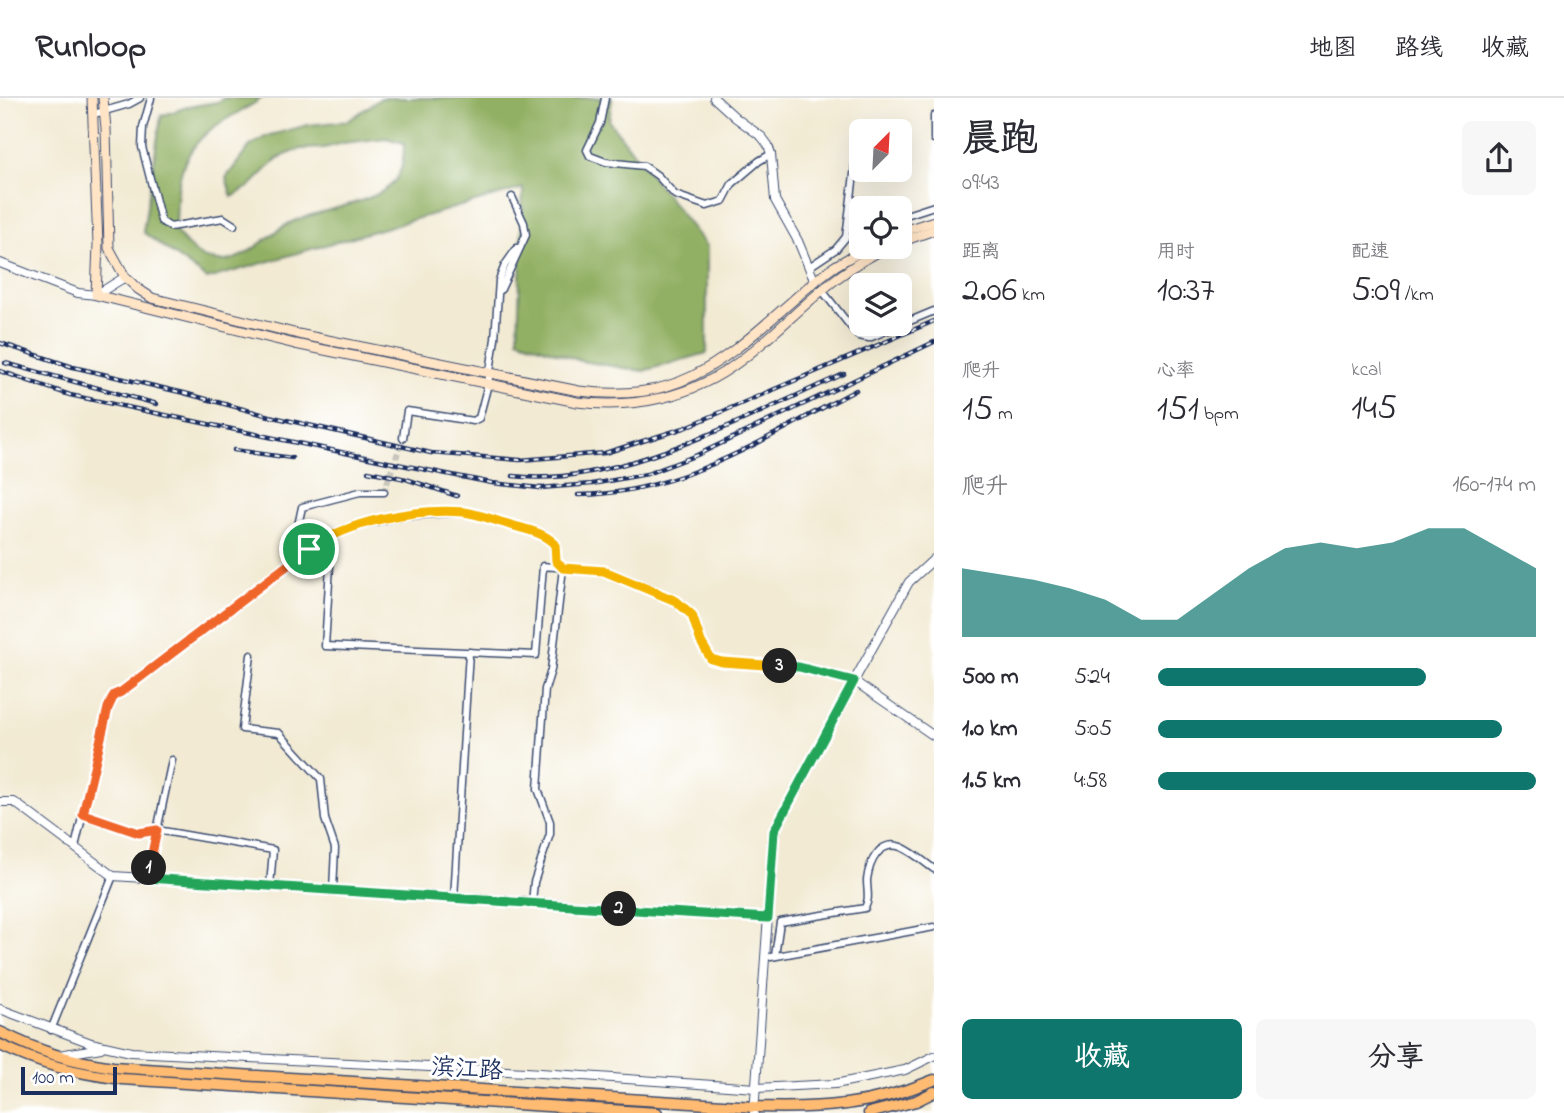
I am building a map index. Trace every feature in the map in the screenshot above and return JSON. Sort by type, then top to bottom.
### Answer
[{"type":"highway","name":"滨江路","points":[[0,1032],[33,1049],[68,1060],[113,1067],[754,1110],[859,1103],[908,1091],[934,1080]]},
{"type":"highway","name":"滨江路","points":[[0,1045],[31,1060],[70,1072],[121,1079],[657,1113]]},
{"type":"highway","points":[[869,1113],[916,1101],[934,1092]]},
{"type":"main road","points":[[92,98],[98,244],[96,295],[295,344],[592,404],[637,403],[695,388],[732,368],[818,285],[832,268],[849,258]]},
{"type":"main road","points":[[103,98],[109,248],[125,277],[152,298],[298,334],[593,393],[636,392],[664,387],[704,371],[725,358],[818,285],[867,259]]},
{"type":"main road","points":[[912,228],[934,221]]},
{"type":"main road","points":[[912,238],[934,230]]},
{"type":"street","points":[[94,114],[140,98]]},
{"type":"street","points":[[151,98],[143,127],[142,147],[161,221],[170,227],[223,218],[234,225]]},
{"type":"street","points":[[605,98],[600,123],[587,150],[590,156],[606,162],[644,166],[658,176],[675,195],[699,204],[712,206],[720,203],[728,195],[732,184],[771,154]]},
{"type":"street","points":[[714,98],[762,137],[771,154],[775,200],[818,285],[858,336],[869,338],[934,311]]},
{"type":"street","points":[[934,116],[934,139]]},
{"type":"street","points":[[809,267],[836,249],[846,237],[855,182]]},
{"type":"street","points":[[499,301],[508,271],[523,246],[526,235],[524,223],[512,197]]},
{"type":"street","points":[[912,213],[934,206]]},
{"type":"street","points":[[403,438],[407,411],[473,421],[480,418],[490,373],[501,275],[517,248]]},
{"type":"street","points":[[0,263],[78,293],[96,295],[125,277]]},
{"type":"street","points":[[309,549],[299,521],[302,507],[360,492],[384,492]]},
{"type":"street","points":[[75,848],[108,708],[114,695],[332,534],[402,516],[466,512],[543,534],[555,544],[556,561],[563,568]]},
{"type":"street","points":[[332,534],[325,646],[536,656],[542,566],[604,571],[676,601],[692,615],[701,642],[711,659],[799,667],[854,681],[934,736]]},
{"type":"street","points":[[754,1110],[770,957],[768,918],[774,831],[909,582],[934,559]]},
{"type":"street","points":[[532,903],[534,883],[550,834],[550,822],[538,789],[545,689],[551,670],[563,568]]},
{"type":"street","points":[[454,898],[470,652]]},
{"type":"street","points":[[251,655],[242,729],[279,733],[321,779],[325,819],[335,848],[333,890]]},
{"type":"street","points":[[147,878],[172,760]]},
{"type":"street","points":[[0,802],[14,803],[113,876],[768,918]]},
{"type":"street","points":[[83,814],[139,833],[157,830],[274,850],[270,886]]},
{"type":"street","points":[[770,957],[780,922],[865,908],[869,900],[869,863],[881,849],[893,845],[902,847],[934,869]]},
{"type":"street","points":[[51,1030],[113,876]]},
{"type":"street","points":[[770,957],[934,927]]},
{"type":"street","points":[[0,1009],[51,1030],[108,1048],[131,1052],[526,1072],[756,1088],[835,1084],[905,1070],[934,1056]]},
{"type":"street","points":[[54,1055],[108,1048]]},
{"type":"green space","points":[[224,98],[262,98],[220,123],[195,146],[182,170],[176,215],[176,232],[181,238],[203,257],[217,261],[243,255],[294,221],[361,201],[385,190],[399,174],[404,154],[404,143],[386,138],[300,149],[278,158],[250,186],[232,197],[226,178],[250,146],[267,136],[308,125],[348,121],[381,98],[612,98],[609,121],[707,247],[707,353],[643,371],[581,361],[518,339],[523,188],[207,279],[143,232],[161,116],[187,107],[218,102]]},
{"type":"tunnel","points":[[384,492],[403,438]]},
{"type":"railway","points":[[0,343],[73,367],[431,453],[520,460],[605,453],[684,428],[934,321]]},
{"type":"railway","points":[[0,371],[70,395],[492,483],[540,488],[592,484],[647,474],[697,455],[934,342]]},
{"type":"railway","points":[[5,363],[157,404]]},
{"type":"railway","points":[[513,476],[553,477],[595,471],[638,460],[726,427],[844,374]]},
{"type":"railway","points":[[578,495],[653,485],[688,474],[756,444],[856,390]]},
{"type":"railway","points":[[234,450],[292,458]]},
{"type":"railway","points":[[368,471],[406,479],[457,496]]},
{"type":"route","points":[[466,512],[543,534],[555,544],[556,561],[563,568],[604,571],[676,601],[692,615],[701,642],[711,659],[799,667],[854,681],[774,831],[768,918],[147,878],[157,830],[139,833],[83,814],[108,708],[114,695],[309,549],[344,529],[402,516],[466,512]]}]
